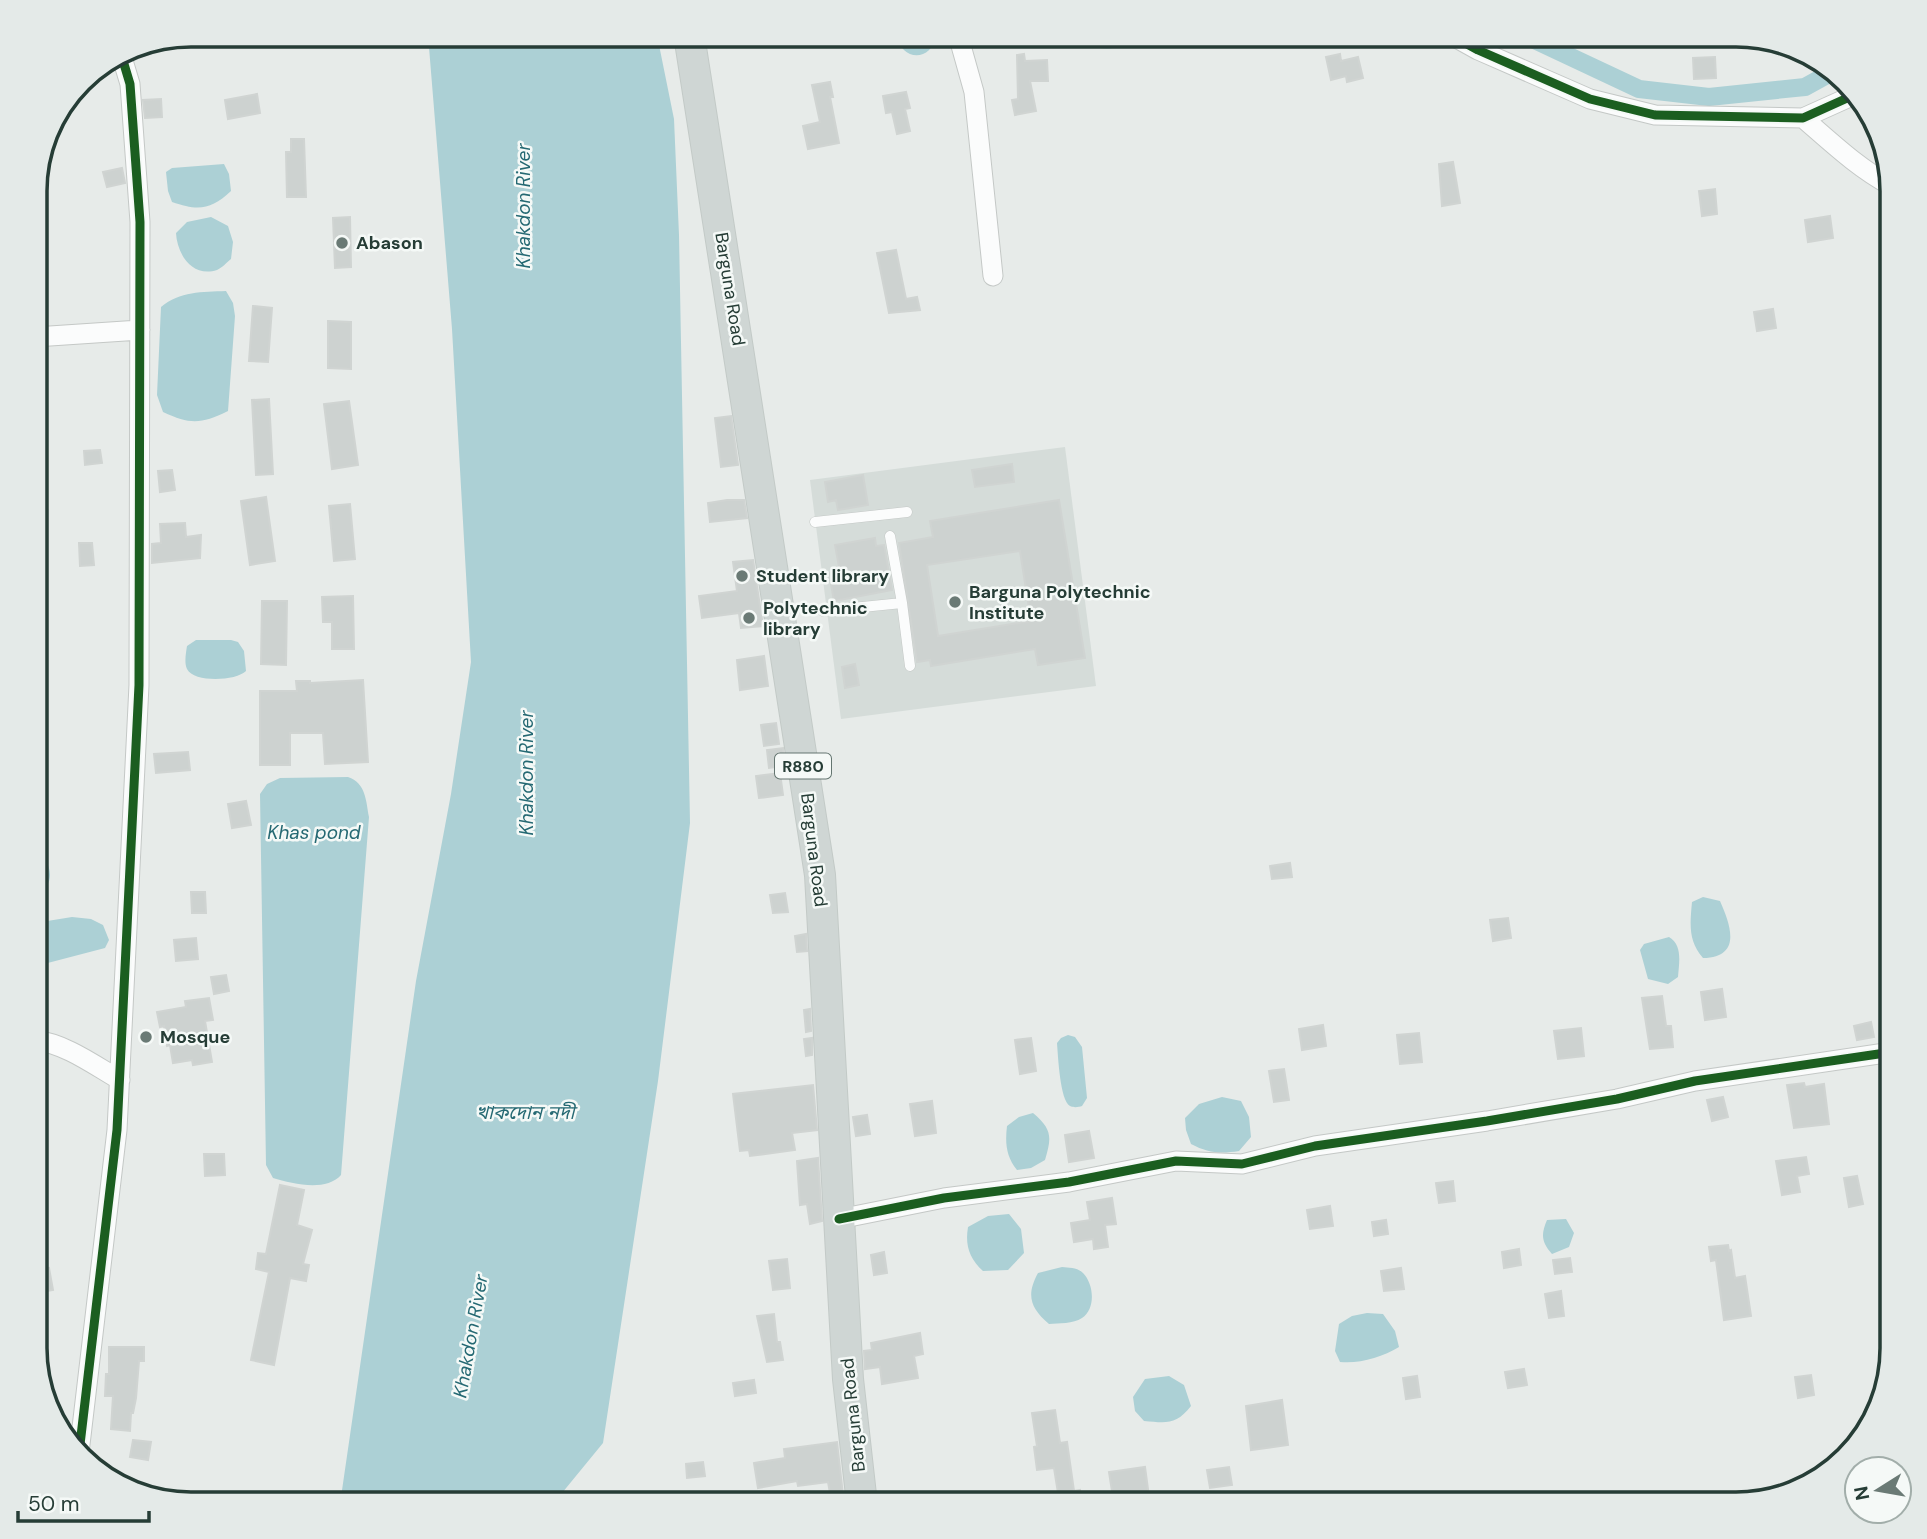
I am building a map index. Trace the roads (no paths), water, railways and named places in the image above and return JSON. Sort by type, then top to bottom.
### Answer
[{"type":"main road","name":"Barguna Road","points":[[691,48],[820,876],[848,1379],[861,1492]]},
{"type":"street","points":[[962,47],[974,92],[993,276]]},
{"type":"street","points":[[1473,47],[1590,99],[1655,115],[1803,118],[1846,98]]},
{"type":"street","points":[[81,1440],[117,1129],[139,685],[138,194],[130,84],[124,64]]},
{"type":"street","points":[[1803,118],[1879,179]]},
{"type":"street","points":[[48,336],[140,330]]},
{"type":"street","points":[[48,1042],[120,1080]]},
{"type":"street","points":[[839,1219],[944,1198],[1069,1182],[1176,1161],[1242,1164],[1315,1146],[1513,1116],[1695,1081],[1880,1054]]},
{"type":"lane","points":[[815,522],[907,512]]},
{"type":"lane","points":[[890,536],[910,666]]},
{"type":"lane","points":[[823,611],[902,603]]},
{"type":"water","name":"খাকদোন নদী","points":[[429,48],[660,48],[674,119],[679,235],[690,823],[658,1081],[603,1443],[563,1492],[342,1492],[416,981],[451,794],[471,662],[452,329]]},
{"type":"water","points":[[902,48],[931,48],[923,54],[916,55]]},
{"type":"water","points":[[224,164],[229,174],[231,191],[224,197],[204,207],[189,207],[172,202],[166,172],[172,168]]},
{"type":"water","points":[[211,217],[228,226],[233,242],[231,259],[219,269],[200,271],[183,256],[176,233],[187,222]]},
{"type":"water","points":[[226,291],[233,303],[235,316],[228,411],[196,421],[163,412],[157,395],[161,307],[184,295]]},
{"type":"water","points":[[196,640],[238,642],[244,651],[246,671],[234,677],[215,679],[191,674],[186,667],[186,652],[187,646]]},
{"type":"water","name":"Khas pond","points":[[348,777],[362,788],[369,817],[341,1175],[335,1180],[318,1185],[299,1184],[273,1178],[266,1165],[260,794],[267,784],[280,778]]},
{"type":"water","points":[[1703,897],[1720,901],[1730,930],[1730,939],[1724,952],[1703,958],[1692,939],[1691,925],[1692,902]]},
{"type":"water","points":[[72,917],[91,919],[103,925],[109,940],[105,948],[48,963],[48,921]]},
{"type":"water","points":[[1669,937],[1678,949],[1679,960],[1678,977],[1668,984],[1648,979],[1640,950],[1644,944]]},
{"type":"water","points":[[1068,1035],[1075,1037],[1082,1047],[1087,1098],[1082,1106],[1078,1107],[1070,1106],[1067,1102],[1060,1077],[1057,1043]]},
{"type":"water","points":[[1222,1097],[1241,1101],[1249,1117],[1251,1137],[1239,1151],[1214,1152],[1197,1147],[1191,1144],[1186,1130],[1185,1118],[1199,1104]]},
{"type":"water","points":[[1033,1113],[1049,1134],[1045,1160],[1031,1168],[1017,1170],[1007,1149],[1007,1126],[1019,1117]]},
{"type":"water","points":[[1009,1214],[1021,1229],[1024,1253],[1008,1270],[983,1271],[969,1251],[968,1227],[988,1216]]},
{"type":"water","points":[[1566,1219],[1574,1233],[1569,1247],[1552,1254],[1543,1238],[1547,1220]]},
{"type":"water","points":[[1062,1267],[1076,1269],[1087,1278],[1092,1296],[1090,1309],[1078,1320],[1049,1324],[1034,1307],[1032,1288],[1038,1273]]},
{"type":"water","points":[[1383,1314],[1395,1331],[1399,1347],[1371,1359],[1340,1362],[1335,1351],[1339,1324],[1352,1316]]},
{"type":"water","points":[[1169,1376],[1184,1385],[1191,1406],[1176,1420],[1144,1421],[1135,1411],[1133,1397],[1145,1379]]},
{"type":"waterway","points":[[1550,47],[1639,89],[1709,97],[1805,87],[1823,77]]},
{"type":"place","name":"Abason","points":[[342,243]]},
{"type":"place","name":"Student library","points":[[742,576]]},
{"type":"place","name":"Barguna Polytechnic Institute","points":[[955,602]]},
{"type":"place","name":"Polytechnic library","points":[[749,618]]},
{"type":"place","name":"Mosque","points":[[146,1037]]},
{"type":"water label","name":"Khakdon River","points":[[523,206]]},
{"type":"water label","name":"Khakdon River","points":[[526,773]]},
{"type":"water label","name":"Khakdon River","points":[[470,1336]]}]
